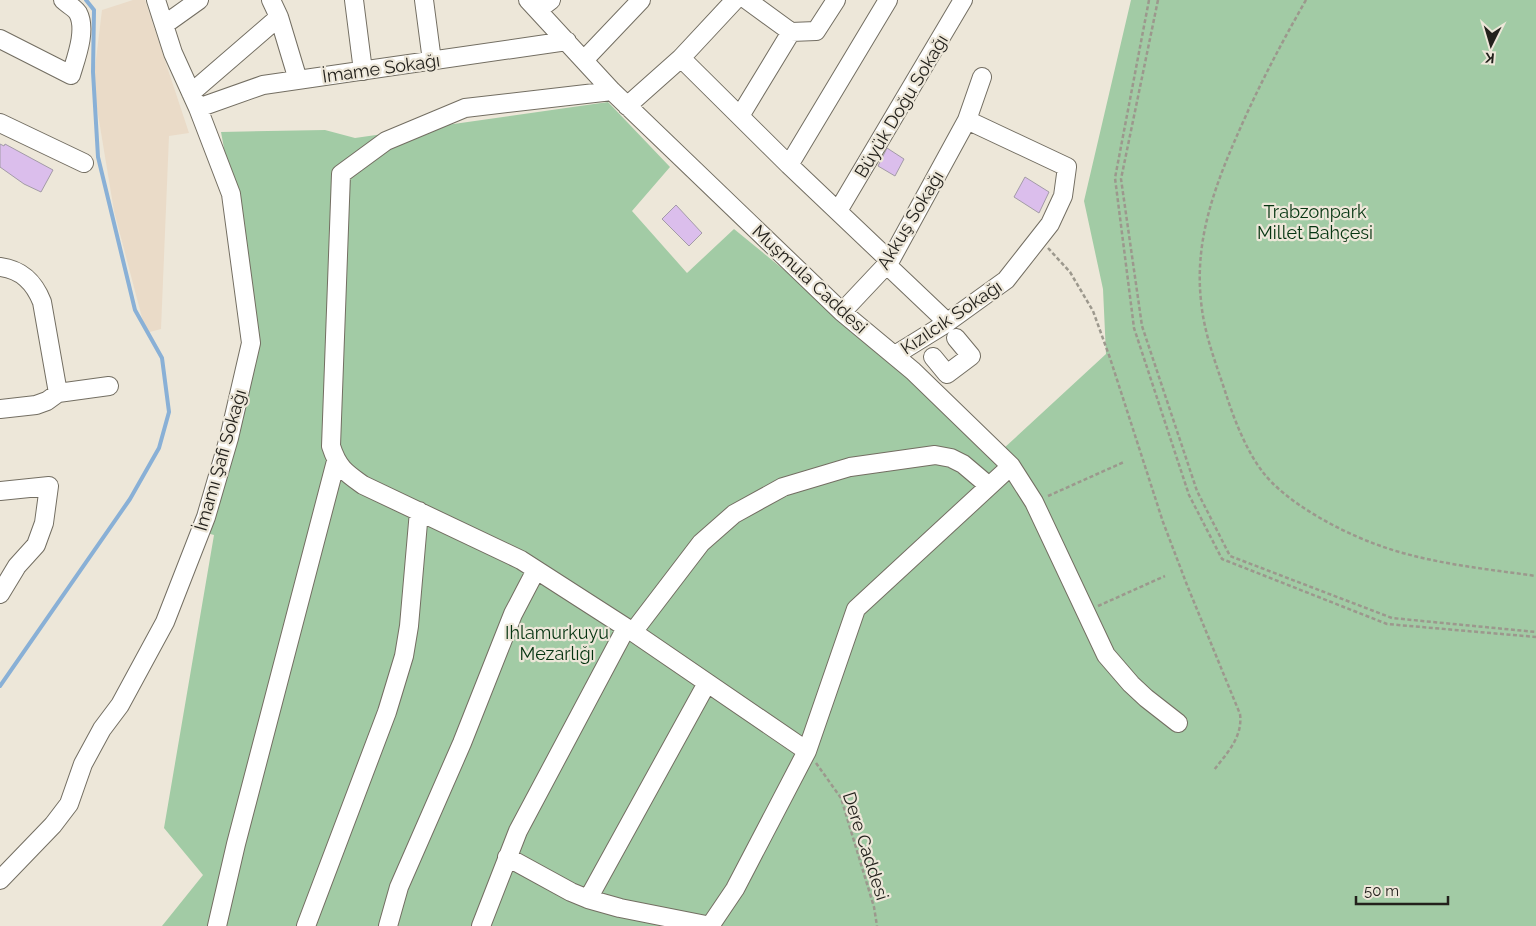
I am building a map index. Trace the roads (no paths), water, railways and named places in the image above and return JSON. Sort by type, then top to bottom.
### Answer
[{"type":"street","points":[[0,39],[71,75],[79,47],[81,30],[78,13],[62,0]]},
{"type":"street","name":"İmamı Şafi Sokağı","points":[[0,880],[53,825],[69,804],[83,764],[102,729],[120,705],[165,622],[206,517],[229,438],[251,343],[230,194],[195,101],[173,53],[156,0]]},
{"type":"street","points":[[164,25],[199,0]]},
{"type":"street","points":[[270,0],[279,17],[298,80]]},
{"type":"street","points":[[354,0],[363,71]]},
{"type":"street","points":[[424,0],[432,61]]},
{"type":"street","points":[[584,60],[641,0]]},
{"type":"street","points":[[627,106],[681,58],[735,0]]},
{"type":"street","points":[[747,0],[791,32],[816,31],[836,0]]},
{"type":"street","points":[[789,165],[888,0]]},
{"type":"street","name":"Büyük Doğu Sokağı","points":[[838,212],[963,0]]},
{"type":"street","name":"Muşmula Caddesi","points":[[539,3],[567,41],[627,106],[842,312],[895,355],[1011,466],[1034,502],[1106,656],[1146,698],[1178,723]]},
{"type":"street","points":[[195,101],[279,17]]},
{"type":"street","points":[[740,116],[791,32]]},
{"type":"street","name":"İmame Sokağı","points":[[195,101],[298,80],[567,41]]},
{"type":"street","points":[[681,58],[838,212],[946,323]]},
{"type":"street","name":"Akkuş Sokağı","points":[[842,312],[888,263],[967,120],[982,77]]},
{"type":"street","points":[[612,91],[466,108],[386,141],[340,174],[331,446],[336,461],[345,472],[364,485],[521,560],[630,630],[807,751]]},
{"type":"street","name":"Kızılcık Sokağı","points":[[895,355],[946,323],[1006,280],[1050,224],[1063,196],[1067,168],[967,120]]},
{"type":"street","points":[[0,123],[84,163]]},
{"type":"street","points":[[0,267],[8,268],[26,277],[38,292],[42,302],[58,393]]},
{"type":"street","name":"Kızılcık Sokağı","points":[[913,372],[933,357],[947,374],[971,356],[946,323]]},
{"type":"street","points":[[0,409],[36,405],[47,401],[58,393],[109,386]]},
{"type":"street","points":[[481,926],[518,832],[630,630],[701,543],[734,514],[783,487],[850,467],[935,456],[951,458],[963,464],[990,486]]},
{"type":"street","points":[[217,926],[236,844],[336,461]]},
{"type":"street","points":[[507,857],[571,892],[588,899],[620,908],[711,926],[735,889],[807,751],[856,609],[1011,466]]},
{"type":"street","points":[[0,491],[49,486],[44,523],[36,545],[17,566],[0,594]]},
{"type":"street","points":[[306,926],[397,681],[409,626],[419,511]]},
{"type":"street","points":[[388,926],[399,887],[462,743],[513,614],[536,570]]},
{"type":"street","points":[[588,899],[707,682]]},
{"type":"waterway","points":[[0,686],[130,499],[159,448],[169,412],[162,358],[135,310],[98,157],[93,72],[94,10],[86,0]]},
{"type":"park label","name":"Trabzonpark Millet Bahçesi","points":[[1315,221]]},
{"type":"park label","name":"Ihlamurkuyu Mezarlığı","points":[[557,642]]}]
